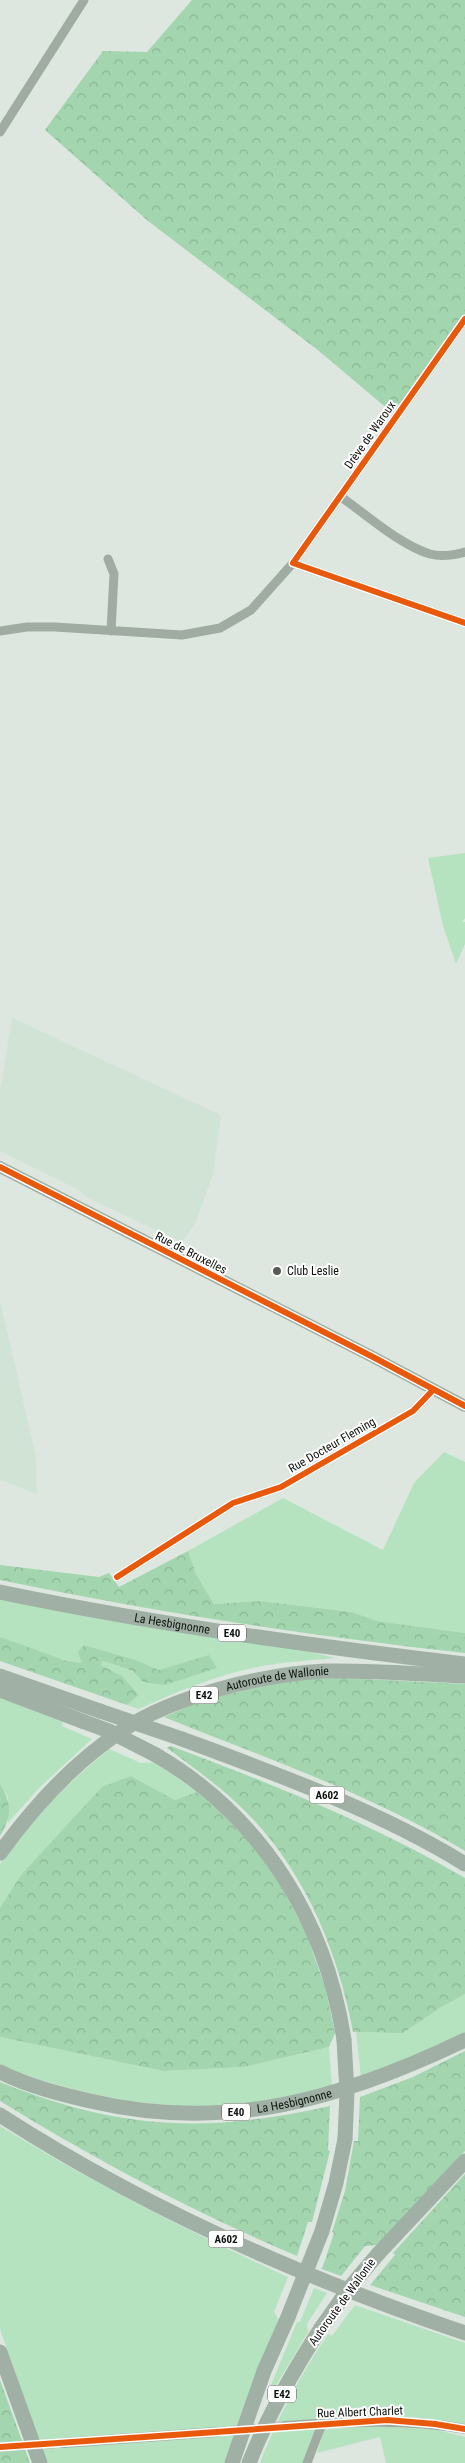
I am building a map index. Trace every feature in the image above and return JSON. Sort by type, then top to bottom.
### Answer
[{"type":"highway","name":"La Hesbignonne","points":[[0,1592],[178,1625],[361,1652],[465,1664]]},
{"type":"highway","name":"Autoroute de Wallonie","points":[[0,1853],[34,1810],[79,1764],[123,1729],[173,1706],[247,1682],[278,1676],[325,1672],[465,1676]]},
{"type":"highway","name":"A602","points":[[0,1676],[182,1739],[314,1790],[381,1818],[465,1864]]},
{"type":"highway","points":[[0,1690],[109,1731],[182,1770],[225,1807],[259,1843],[302,1906],[321,1947],[340,2013],[344,2040],[347,2092],[345,2139],[336,2183],[322,2231],[288,2317],[264,2371],[232,2463]]},
{"type":"highway","name":"La Hesbignonne","points":[[0,2072],[63,2095],[114,2107],[168,2113],[223,2113],[282,2106],[332,2094],[421,2061],[465,2040]]},
{"type":"highway","name":"A602","points":[[0,2115],[80,2163],[226,2239],[334,2286],[465,2333]]},
{"type":"highway","name":"Autoroute de Wallonie","points":[[249,2463],[260,2436],[294,2371],[321,2328],[378,2254],[465,2161]]},
{"type":"highway","points":[[0,2352],[40,2463]]},
{"type":"main road","name":"Rue de Bruxelles","points":[[0,1168],[373,1357],[465,1406]]},
{"type":"street","points":[[0,132],[84,0]]},
{"type":"street","name":"Drève de Waroux","points":[[0,631],[27,627],[182,636],[220,628],[251,610],[293,563],[465,319]]},
{"type":"street","points":[[341,497],[414,548],[432,554],[452,555],[465,552]]},
{"type":"street","points":[[108,559],[114,574],[111,631]]},
{"type":"street","points":[[293,563],[465,623]]},
{"type":"street","name":"Rue Docteur Fleming","points":[[117,1577],[233,1502],[281,1487],[414,1411],[433,1390]]},
{"type":"street","name":"Rue Albert Charlet","points":[[285,2426],[387,2420],[465,2429]]},
{"type":"street","points":[[307,2463],[322,2424]]},
{"type":"street","points":[[63,2443],[216,2432]]},
{"type":"shaded area","points":[[12,1018],[221,1115],[213,1174],[195,1224],[182,1242],[88,1198],[75,1188],[0,1151],[0,1091]]},
{"type":"shaded area","points":[[0,1300],[36,1457],[37,1494],[0,1480]]},
{"type":"green space","points":[[192,0],[465,0],[465,314],[396,416],[319,351],[148,221],[45,130],[103,51],[147,52]]},
{"type":"green space","points":[[465,853],[465,918],[462,922],[465,922],[465,944],[456,964],[443,926],[428,858]]},
{"type":"green space","points":[[444,1452],[465,1462],[465,1633],[377,1621],[352,1612],[260,1601],[214,1604],[196,1574],[188,1551],[283,1498],[383,1550],[414,1483]]},
{"type":"green space","points":[[188,1551],[196,1574],[214,1604],[260,1601],[352,1612],[377,1621],[465,1633],[465,1653],[348,1639],[232,1622],[116,1603],[0,1580],[0,1565],[99,1577],[109,1573],[119,1587]]},
{"type":"green space","points":[[0,1598],[311,1652],[335,1658],[273,1664],[236,1672],[187,1688],[139,1709],[127,1705],[139,1695],[122,1676],[101,1665],[103,1661],[133,1671],[143,1682],[159,1670],[136,1660],[84,1645],[83,1663],[41,1653],[0,1637]]},
{"type":"green space","points":[[0,1637],[64,1660],[82,1663],[78,1652],[84,1645],[136,1660],[159,1670],[209,1655],[217,1668],[165,1685],[143,1682],[133,1671],[103,1661],[101,1665],[122,1676],[139,1695],[127,1705],[0,1661]]},
{"type":"green space","points":[[343,1678],[465,1684],[465,1851],[393,1812],[355,1794],[164,1717],[198,1702],[290,1679]]},
{"type":"green space","points":[[0,1696],[63,1721],[62,1726],[92,1739],[39,1788],[8,1823],[8,1797],[0,1784]]},
{"type":"green space","points":[[171,1746],[284,1790],[357,1822],[430,1858],[465,1878],[465,1994],[403,2033],[353,2032],[339,1974],[329,1946],[318,1918],[289,1865],[252,1818],[222,1790],[167,1748]]},
{"type":"green space","points":[[109,1749],[141,1763],[155,1762],[197,1792],[175,1800],[131,1776],[21,1875],[0,1908],[0,1866],[5,1854],[48,1804]]},
{"type":"green space","points":[[131,1776],[175,1800],[197,1792],[224,1815],[254,1847],[281,1886],[306,1933],[326,1990],[335,2033],[329,2047],[244,2067],[163,2071],[0,2037],[0,1908],[21,1875],[102,1787]]},
{"type":"green space","points":[[0,1784],[7,1797],[9,1810],[7,1823],[0,1836]]},
{"type":"green space","points":[[465,1994],[465,2033],[361,2078],[356,2032],[403,2033]]},
{"type":"green space","points":[[0,2037],[163,2071],[244,2067],[329,2047],[332,2089],[266,2103],[224,2106],[158,2104],[126,2100],[63,2086],[31,2077],[0,2065]]},
{"type":"green space","points":[[465,2051],[465,2151],[378,2245],[365,2246],[341,2276],[322,2269],[345,2191],[354,2141],[358,2141],[360,2097],[413,2077]]},
{"type":"green space","points":[[0,2082],[43,2098],[84,2110],[124,2118],[163,2122],[242,2121],[330,2106],[328,2150],[330,2151],[312,2222],[308,2222],[297,2256],[220,2222],[146,2184],[36,2123],[0,2101]]},
{"type":"green space","points":[[0,2126],[142,2206],[288,2277],[274,2312],[279,2320],[225,2463],[47,2463],[0,2329]]},
{"type":"green space","points":[[465,2174],[465,2317],[370,2285],[395,2255],[393,2253]]},
{"type":"green space","points":[[314,2288],[327,2293],[307,2324],[308,2332],[275,2387],[271,2385],[297,2322],[300,2322]]},
{"type":"green space","points":[[355,2305],[465,2343],[465,2427],[431,2420],[397,2417],[362,2417],[328,2420],[308,2463],[260,2463],[282,2413],[308,2365],[328,2334],[332,2336]]},
{"type":"green space","points":[[0,2380],[30,2463],[0,2463]]},
{"type":"green space","points":[[366,2426],[434,2429],[465,2437],[465,2463],[386,2463],[380,2437],[317,2453],[324,2430]]},
{"type":"tunnel","points":[[216,2432],[285,2426]]},
{"type":"tunnel","points":[[0,2447],[63,2443]]},
{"type":"cycle path","points":[[465,319],[293,563],[465,623]]},
{"type":"cycle path","points":[[0,1167],[373,1357],[465,1406]]},
{"type":"cycle path","points":[[117,1577],[233,1503],[281,1487],[413,1411],[433,1390]]},
{"type":"cycle path","points":[[0,2447],[387,2420],[435,2424],[465,2429]]},
{"type":"place","name":"Club Leslie","points":[[277,1271]]}]
